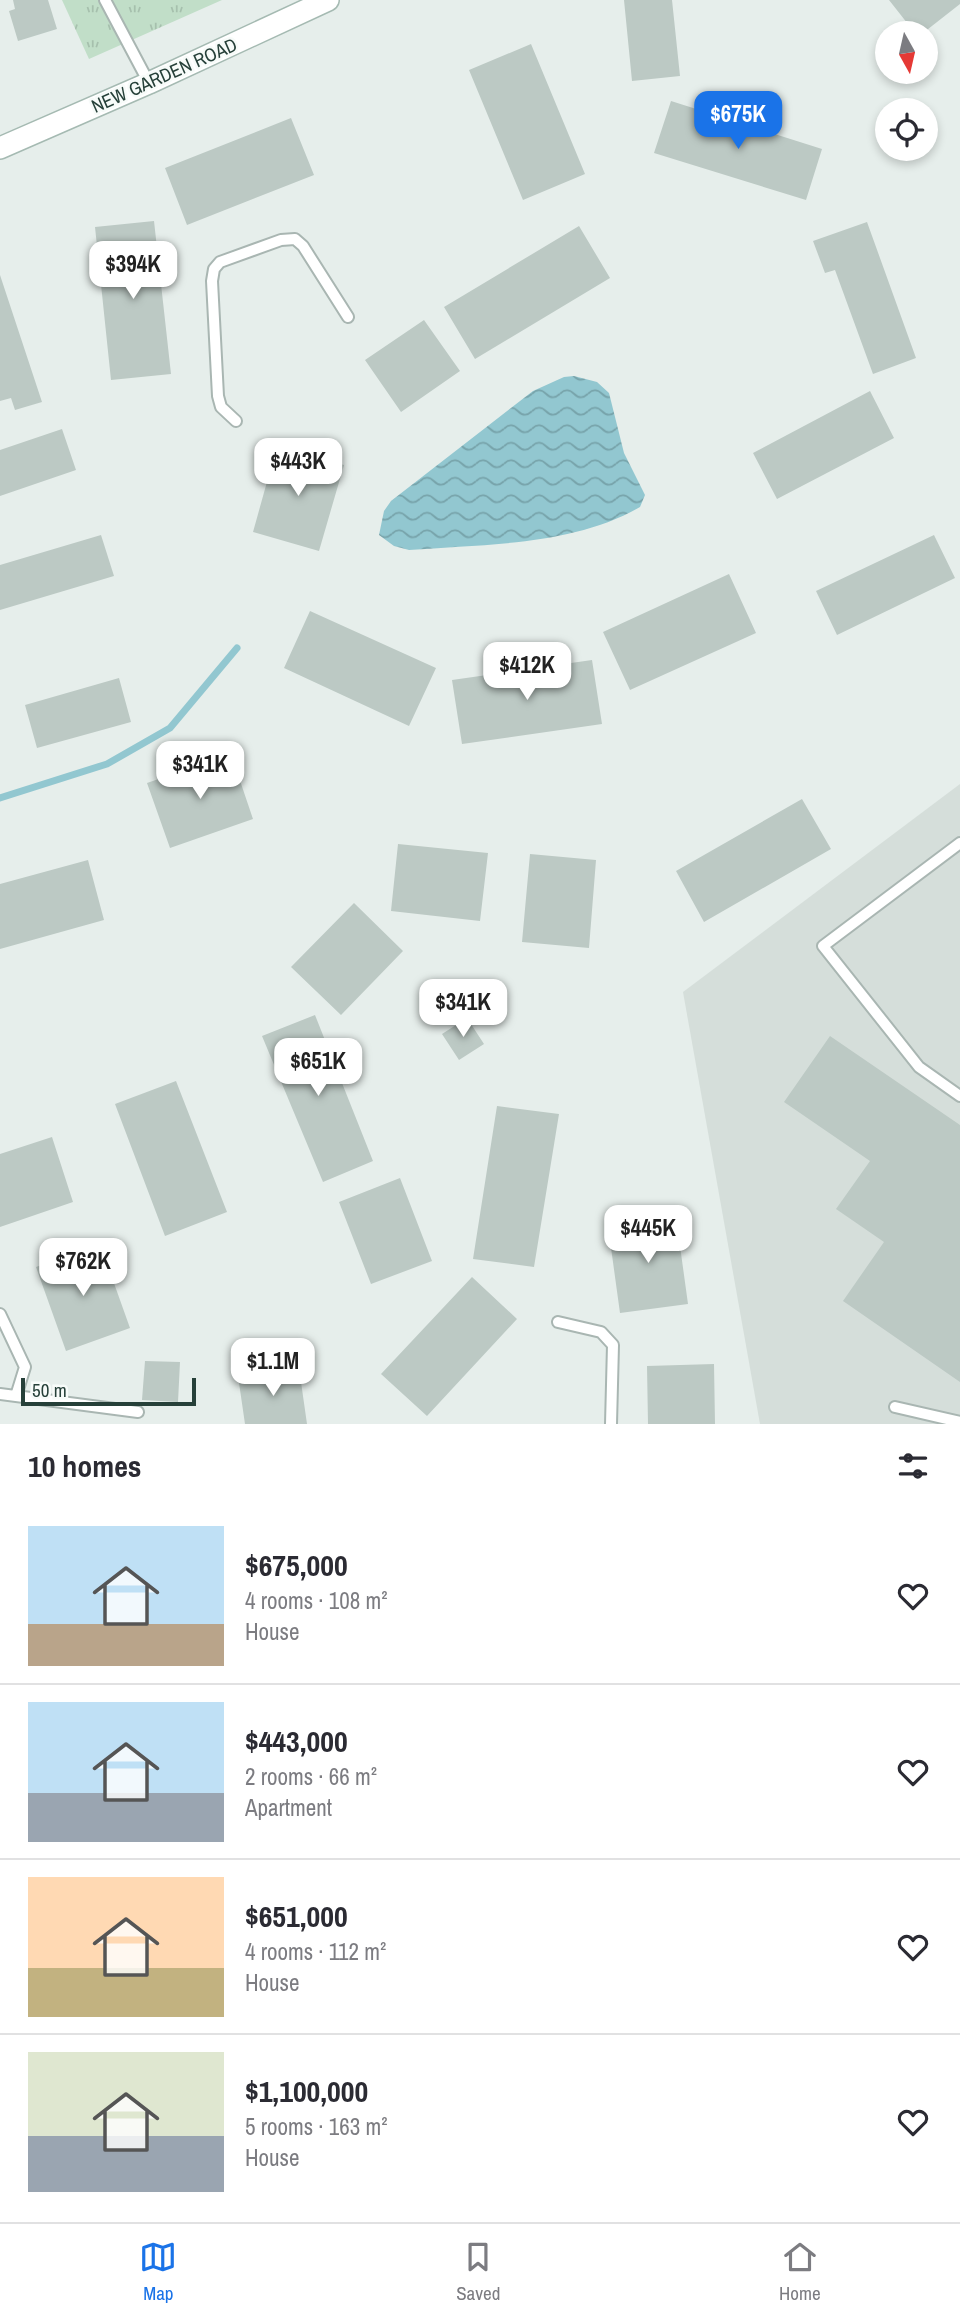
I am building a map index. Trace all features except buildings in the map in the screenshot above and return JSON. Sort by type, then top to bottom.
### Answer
[{"type":"street","name":"NEW GARDEN ROAD","points":[[0,148],[328,0]]},
{"type":"lane","points":[[105,0],[149,83]]},
{"type":"lane","points":[[236,421],[221,407],[218,396],[212,281],[214,269],[220,262],[281,240],[295,239],[303,246],[348,317]]},
{"type":"lane","points":[[960,843],[823,946],[919,1067],[960,1096]]},
{"type":"lane","points":[[0,1314],[25,1367],[16,1396]]},
{"type":"lane","points":[[558,1322],[601,1332],[613,1345],[611,1424]]},
{"type":"lane","points":[[0,1394],[138,1412]]},
{"type":"lane","points":[[895,1407],[960,1422]]},
{"type":"shaded area","points":[[960,784],[960,1424],[760,1424],[683,992]]},
{"type":"green space","points":[[62,0],[222,0],[89,59]]},
{"type":"water","points":[[574,376],[597,382],[609,393],[624,453],[645,495],[640,507],[614,520],[586,529],[528,541],[409,550],[394,546],[379,535],[384,511],[391,501],[533,391],[564,377]]},
{"type":"waterway","points":[[0,798],[107,764],[170,728],[237,648]]}]
